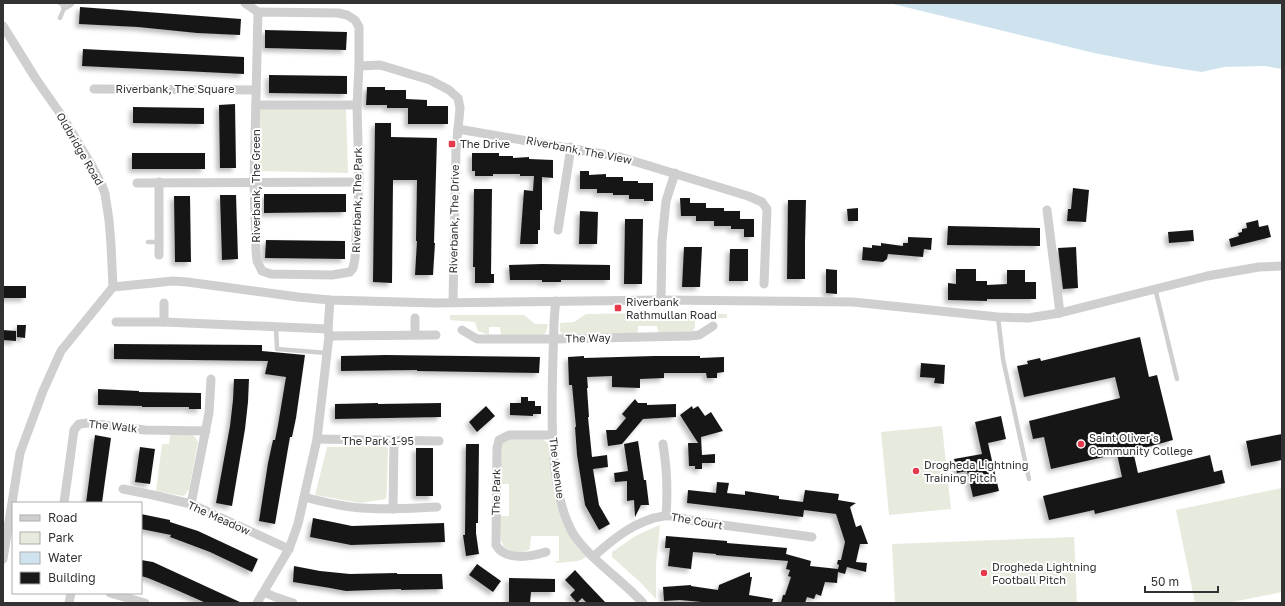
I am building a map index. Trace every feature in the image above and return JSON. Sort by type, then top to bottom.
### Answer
[{"type":"street","points":[[245,3],[258,12]]},
{"type":"street","name":"Riverbank, The Park","points":[[258,12],[338,13],[347,15],[355,20],[359,27],[357,105],[359,182],[355,258],[353,268],[350,272],[332,274],[275,274],[262,271],[259,267]]},
{"type":"street","name":"Riverbank, The Green","points":[[258,12],[254,182],[256,252],[259,267]]},
{"type":"street","name":"Oldbridge Road","points":[[3,26],[36,79],[64,119],[102,185],[106,198],[112,245],[113,287]]},
{"type":"street","name":"Riverbank, The Drive","points":[[359,66],[380,65],[430,80],[449,90],[458,98],[460,108],[456,150],[453,302]]},
{"type":"street","name":"Riverbank, The Square","points":[[94,89],[256,90]]},
{"type":"street","points":[[256,105],[357,105]]},
{"type":"street","name":"Riverbank, The View","points":[[458,129],[571,147],[620,157],[748,196],[762,202],[767,209],[764,284]]},
{"type":"street","points":[[558,230],[571,147]]},
{"type":"street","points":[[661,300],[662,241],[666,201],[674,173]]},
{"type":"street","points":[[159,182],[159,255]]},
{"type":"street","points":[[137,183],[359,182]]},
{"type":"street","points":[[1047,210],[1060,313]]},
{"type":"street","points":[[12,502],[20,453],[43,391],[61,351],[113,287],[173,281],[298,297],[397,303],[661,300],[853,302],[998,317],[1028,318],[1060,313],[1207,276],[1259,267],[1282,266]]},
{"type":"street","points":[[258,603],[289,549],[298,524],[317,440],[329,332],[330,300]]},
{"type":"street","name":"The Avenue","points":[[556,301],[552,435],[557,477],[564,513],[574,533],[593,557],[643,603]]},
{"type":"street","points":[[164,303],[164,322]]},
{"type":"street","points":[[415,318],[415,335]]},
{"type":"street","points":[[116,322],[164,322],[276,327],[329,332],[436,335]]},
{"type":"street","name":"The Way","points":[[462,330],[477,339],[554,339],[690,336],[699,335],[713,326]]},
{"type":"street","points":[[494,330],[494,339]]},
{"type":"street","points":[[191,504],[210,409],[211,379]]},
{"type":"street","name":"The Walk","points":[[64,502],[74,430],[79,424],[88,423],[145,430],[206,431]]},
{"type":"street","name":"The Park","points":[[546,552],[535,555],[508,556],[499,550],[496,545],[497,448],[499,440],[509,435],[552,435]]},
{"type":"street","name":"The Park 1-95","points":[[317,440],[439,441]]},
{"type":"street","points":[[393,509],[394,441]]},
{"type":"street","points":[[664,444],[668,479],[666,515]]},
{"type":"street","name":"The Meadow","points":[[123,490],[191,504],[289,549]]},
{"type":"street","points":[[304,497],[331,504],[361,508],[393,509],[437,507]]},
{"type":"street","points":[[3,559],[12,503]]},
{"type":"street","name":"The Court","points":[[593,557],[614,539],[630,529],[651,519],[666,515],[701,522],[812,537]]},
{"type":"street","points":[[264,592],[293,603]]},
{"type":"street","points":[[114,594],[145,603]]},
{"type":"lane","points":[[60,18],[65,4]]},
{"type":"lane","points":[[148,242],[159,242]]},
{"type":"lane","points":[[1155,288],[1177,379]]},
{"type":"lane","points":[[998,317],[1003,359],[1029,479]]},
{"type":"lane","points":[[276,327],[277,349],[327,353]]},
{"type":"green space","points":[[346,108],[348,173],[258,171],[260,109]]},
{"type":"green space","points":[[586,314],[727,314],[727,318],[695,319],[695,327],[692,332],[658,333],[657,326],[638,326],[638,333],[562,334],[560,331],[560,323],[574,322]]},
{"type":"green space","points":[[450,315],[524,315],[535,324],[548,324],[546,333],[542,336],[501,335],[500,327],[489,327],[489,335],[478,331],[475,322],[450,320]]},
{"type":"green space","name":"Drogheda Lightning Training Pitch","points":[[942,426],[951,509],[889,515],[881,432]]},
{"type":"green space","points":[[170,435],[192,435],[198,442],[189,489],[183,496],[156,491],[162,444],[169,444]]},
{"type":"green space","points":[[510,438],[542,439],[548,443],[553,488],[558,510],[569,533],[587,557],[578,561],[556,563],[556,561],[559,561],[559,536],[531,536],[530,549],[523,552],[513,552],[504,547],[501,540],[500,516],[509,516],[509,484],[500,484],[500,448],[503,442]]},
{"type":"green space","points":[[384,446],[388,448],[386,499],[360,503],[315,495],[327,447]]},
{"type":"green space","points":[[1282,488],[1282,592],[1228,603],[1195,603],[1176,510]]},
{"type":"green space","points":[[660,525],[656,564],[656,599],[640,582],[612,557],[612,552],[637,535]]},
{"type":"green space","name":"Drogheda Lightning Football Pitch","points":[[1074,537],[1077,603],[895,603],[892,544]]},
{"type":"water","points":[[889,3],[1282,3],[1282,69],[1265,66],[1224,67],[1202,72],[1156,65],[1094,53]]},
{"type":"building","points":[[80,7],[241,19],[240,35],[79,24]]},
{"type":"building","points":[[265,30],[347,32],[346,50],[265,48]]},
{"type":"building","points":[[83,49],[244,57],[244,74],[82,66]]},
{"type":"building","points":[[269,75],[347,76],[347,94],[269,93]]},
{"type":"building","points":[[367,87],[385,87],[385,90],[406,90],[406,99],[427,100],[427,106],[448,106],[448,124],[408,124],[408,108],[387,108],[387,105],[366,105]]},
{"type":"building","points":[[235,104],[236,168],[220,168],[219,105]]},
{"type":"building","points":[[133,107],[204,108],[204,124],[133,123]]},
{"type":"building","points":[[375,123],[391,123],[391,137],[437,138],[433,275],[415,275],[417,241],[417,180],[393,180],[392,283],[373,282]]},
{"type":"building","points":[[132,153],[205,153],[205,169],[132,169]]},
{"type":"building","points":[[472,153],[499,153],[499,156],[513,156],[513,158],[529,157],[529,159],[553,160],[553,178],[542,177],[542,210],[540,210],[538,244],[520,244],[524,190],[533,191],[534,176],[520,176],[520,174],[493,174],[493,176],[475,176],[475,171],[472,171]]},
{"type":"building","points":[[580,171],[589,171],[589,175],[606,174],[606,177],[623,177],[623,181],[653,183],[653,201],[644,201],[644,199],[629,199],[629,195],[597,193],[597,189],[580,189]]},
{"type":"building","points":[[1073,188],[1089,190],[1086,222],[1067,221],[1068,209],[1071,209]]},
{"type":"building","points":[[474,189],[492,189],[491,274],[494,274],[494,283],[475,283],[475,267],[473,267]]},
{"type":"building","points":[[264,194],[346,194],[346,212],[264,213]]},
{"type":"building","points":[[220,195],[236,195],[238,259],[222,260]]},
{"type":"building","points":[[174,196],[190,196],[191,262],[175,262]]},
{"type":"building","points":[[680,198],[690,198],[690,203],[706,203],[706,208],[724,208],[724,211],[740,211],[740,219],[754,219],[754,237],[744,237],[744,229],[731,229],[731,226],[714,226],[714,221],[696,221],[696,216],[681,216]]},
{"type":"building","points":[[788,200],[806,200],[805,279],[787,279]]},
{"type":"building","points":[[858,208],[858,221],[848,221],[847,209]]},
{"type":"building","points":[[580,211],[598,212],[597,244],[579,244]]},
{"type":"building","points":[[625,219],[643,219],[642,284],[624,284]]},
{"type":"building","points":[[1258,220],[1259,227],[1268,225],[1271,237],[1231,247],[1229,239],[1239,236],[1238,233],[1242,232],[1242,229],[1247,228],[1246,223]]},
{"type":"building","points":[[948,226],[1040,228],[1040,246],[947,245]]},
{"type":"building","points":[[1193,230],[1194,241],[1169,243],[1168,232]]},
{"type":"building","points":[[908,237],[932,238],[931,250],[924,249],[923,257],[888,254],[887,259],[883,262],[862,260],[863,247],[872,248],[872,245],[881,246],[881,243],[903,246],[903,243],[908,243]]},
{"type":"building","points":[[266,240],[345,241],[345,259],[265,258]]},
{"type":"building","points":[[684,247],[702,247],[700,287],[682,287]]},
{"type":"building","points":[[1076,247],[1078,288],[1063,289],[1058,248]]},
{"type":"building","points":[[730,249],[748,249],[748,281],[729,281]]},
{"type":"building","points":[[509,265],[610,265],[610,280],[561,280],[561,282],[542,282],[542,280],[510,280]]},
{"type":"building","points":[[826,269],[837,270],[837,294],[826,293]]},
{"type":"building","points":[[956,269],[976,269],[976,281],[987,281],[987,285],[1007,284],[1007,270],[1025,270],[1025,282],[1036,282],[1036,299],[987,299],[987,301],[948,300],[948,283],[956,284]]},
{"type":"building","points":[[3,286],[26,286],[26,298],[3,298]]},
{"type":"building","points":[[17,325],[26,325],[25,338],[17,337]]},
{"type":"building","points":[[3,330],[16,331],[16,341],[3,340]]},
{"type":"building","points":[[1140,337],[1149,377],[1157,375],[1173,440],[1133,451],[1138,473],[1210,455],[1214,472],[1222,470],[1225,483],[1095,514],[1094,510],[1049,520],[1043,496],[1122,477],[1117,454],[1051,469],[1044,437],[1033,439],[1029,421],[1120,398],[1115,377],[1024,397],[1017,366],[1028,364],[1027,361],[1040,358],[1041,361]]},
{"type":"building","points":[[114,344],[262,345],[262,351],[305,355],[296,418],[292,437],[290,437],[275,524],[259,521],[268,463],[273,440],[275,440],[286,377],[265,374],[268,361],[114,359]]},
{"type":"building","points":[[386,355],[540,357],[539,373],[417,370],[341,371],[341,356]]},
{"type":"building","points":[[584,356],[584,358],[654,356],[700,356],[700,358],[724,357],[724,372],[717,373],[717,378],[707,378],[706,373],[664,373],[664,378],[640,379],[640,388],[612,387],[612,376],[587,377],[588,417],[592,457],[607,455],[608,467],[593,469],[599,505],[610,524],[599,530],[585,505],[577,455],[572,385],[569,385],[568,357]]},
{"type":"building","points":[[921,363],[945,365],[944,384],[934,383],[935,378],[920,377]]},
{"type":"building","points":[[234,379],[249,379],[245,429],[232,506],[216,503],[230,426]]},
{"type":"building","points":[[98,389],[139,392],[201,393],[201,409],[189,409],[189,407],[98,405]]},
{"type":"building","points":[[521,397],[528,397],[528,401],[535,401],[535,406],[541,406],[541,414],[533,414],[533,416],[510,415],[510,403],[521,403]]},
{"type":"building","points":[[635,399],[638,403],[647,403],[647,405],[676,404],[676,417],[643,419],[622,444],[608,446],[606,430],[616,430],[626,418],[622,414]]},
{"type":"building","points":[[441,403],[441,417],[335,419],[335,404]]},
{"type":"building","points":[[486,406],[495,416],[477,432],[469,422]]},
{"type":"building","points":[[692,406],[693,409],[698,406],[705,416],[711,412],[723,431],[701,437],[702,455],[715,454],[715,463],[702,463],[702,469],[695,469],[695,466],[689,466],[688,443],[698,443],[680,415]]},
{"type":"building","points":[[1001,416],[1006,439],[988,443],[999,491],[973,497],[967,471],[957,473],[954,459],[982,454],[975,422]]},
{"type":"building","points":[[1282,434],[1282,460],[1251,466],[1246,441]]},
{"type":"building","points":[[95,435],[111,438],[102,502],[86,502]]},
{"type":"building","points":[[638,441],[644,480],[646,480],[649,505],[641,505],[635,517],[634,500],[627,501],[627,481],[615,482],[614,473],[628,471],[624,444]]},
{"type":"building","points":[[466,444],[479,444],[478,523],[476,523],[476,533],[479,554],[466,556],[463,535],[465,535]]},
{"type":"building","points":[[140,447],[155,449],[150,484],[135,482]]},
{"type":"building","points":[[416,448],[433,448],[433,496],[416,496]]},
{"type":"building","points":[[717,482],[729,483],[727,493],[745,495],[745,491],[779,496],[779,499],[803,502],[805,490],[839,494],[838,500],[856,503],[850,507],[856,527],[861,525],[868,544],[860,544],[856,562],[867,563],[866,572],[847,567],[845,574],[838,572],[837,583],[825,582],[821,596],[816,594],[814,599],[807,597],[805,603],[781,603],[791,577],[788,576],[790,570],[786,569],[788,561],[693,552],[691,569],[668,566],[670,548],[665,548],[666,536],[787,548],[786,554],[811,561],[810,566],[838,569],[838,560],[841,560],[845,542],[836,514],[804,510],[803,517],[687,503],[688,490],[716,493]]},
{"type":"building","points":[[142,514],[170,520],[170,522],[198,531],[258,559],[252,572],[210,552],[170,537],[171,535],[142,529]]},
{"type":"building","points":[[313,518],[352,526],[444,523],[445,542],[351,545],[310,537]]},
{"type":"building","points":[[142,560],[153,562],[242,603],[206,603],[142,576]]},
{"type":"building","points":[[477,564],[501,581],[493,592],[469,575]]},
{"type":"building","points":[[294,566],[320,571],[350,574],[442,574],[443,589],[346,591],[293,582]]},
{"type":"building","points":[[575,570],[606,603],[587,603],[582,598],[577,603],[570,595],[575,590],[565,580]]},
{"type":"building","points":[[750,572],[750,577],[752,577],[749,595],[773,599],[772,603],[712,603],[680,600],[664,601],[663,587],[691,585],[718,590],[719,585]]},
{"type":"building","points":[[509,578],[555,579],[555,592],[531,592],[530,603],[509,603]]},
{"type":"place","name":"The Drive","points":[[452,144]]},
{"type":"place","name":"Riverbank Rathmullan Road","points":[[618,308]]},
{"type":"place","name":"Saint Oliver's Community College","points":[[1081,444]]},
{"type":"place","name":"Drogheda Lightning Training Pitch","points":[[916,471]]},
{"type":"place","name":"Drogheda Lightning Football Pitch","points":[[984,573]]}]
